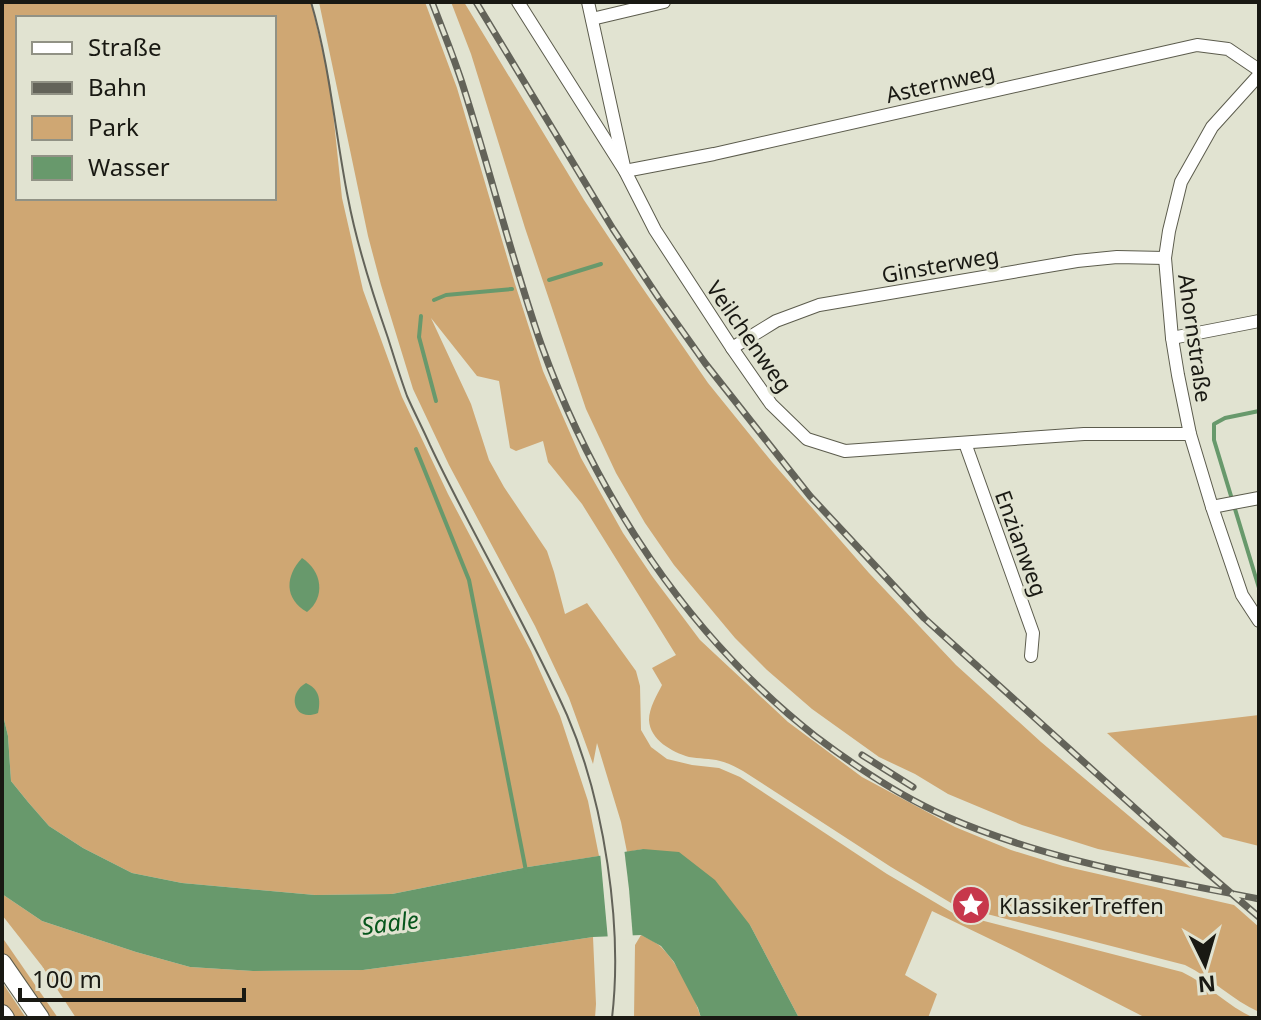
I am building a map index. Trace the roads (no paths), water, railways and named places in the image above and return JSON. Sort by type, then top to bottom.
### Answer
[{"type":"main road","points":[[2,963],[40,1018]]},
{"type":"street","name":"Veilchenweg","points":[[518,2],[625,171],[655,230],[732,348],[771,404],[807,439],[845,451],[1084,434],[1190,434]]},
{"type":"street","points":[[588,2],[625,171]]},
{"type":"street","points":[[592,19],[664,2]]},
{"type":"street","name":"Asternweg","points":[[625,171],[714,154],[1197,45],[1228,49],[1259,72]]},
{"type":"street","name":"Ahornstraße","points":[[1259,72],[1212,127],[1181,182],[1165,258],[1172,338],[1190,434],[1242,595],[1259,621]]},
{"type":"street","name":"Ginsterweg","points":[[732,348],[776,321],[819,305],[1077,261],[1117,257],[1165,258]]},
{"type":"street","points":[[1172,338],[1259,321]]},
{"type":"street","name":"Enzianweg","points":[[965,443],[1033,633],[1031,656]]},
{"type":"street","points":[[1212,507],[1259,498]]},
{"type":"water","points":[[302,558],[314,570],[319,584],[317,599],[307,612],[294,601],[290,587],[292,572]]},
{"type":"water","points":[[306,683],[318,695],[318,713],[303,714],[296,706],[296,694]]},
{"type":"water","name":"Saale","points":[[2,711],[8,736],[11,781],[49,826],[132,873],[182,883],[315,895],[392,894],[528,867],[643,849],[679,852],[715,880],[750,925],[799,1018],[701,1018],[674,962],[661,946],[641,935],[593,937],[363,970],[253,971],[190,967],[42,921],[2,894]]},
{"type":"waterway","points":[[549,280],[601,264]]},
{"type":"waterway","points":[[434,300],[446,295],[512,289]]},
{"type":"waterway","points":[[421,316],[419,337],[436,401]]},
{"type":"waterway","points":[[1259,411],[1225,418],[1214,424],[1214,440],[1259,588]]},
{"type":"waterway","points":[[416,449],[469,580],[526,871]]},
{"type":"tram line","points":[[311,2],[323,50],[356,234],[404,389],[551,681],[580,749],[591,786],[608,864],[612,904],[615,944],[612,1018]]},
{"type":"railway","points":[[432,2],[464,89],[530,312],[563,400],[618,508],[687,608],[726,654],[815,736],[894,790],[945,816],[1021,845],[1060,856],[1259,899]]},
{"type":"railway","points":[[476,2],[613,229],[658,297],[705,363],[810,496],[924,618],[1259,917]]},
{"type":"railway","points":[[862,755],[913,787]]},
{"type":"place","name":"KlassikerTreffen","points":[[971,905]]}]
